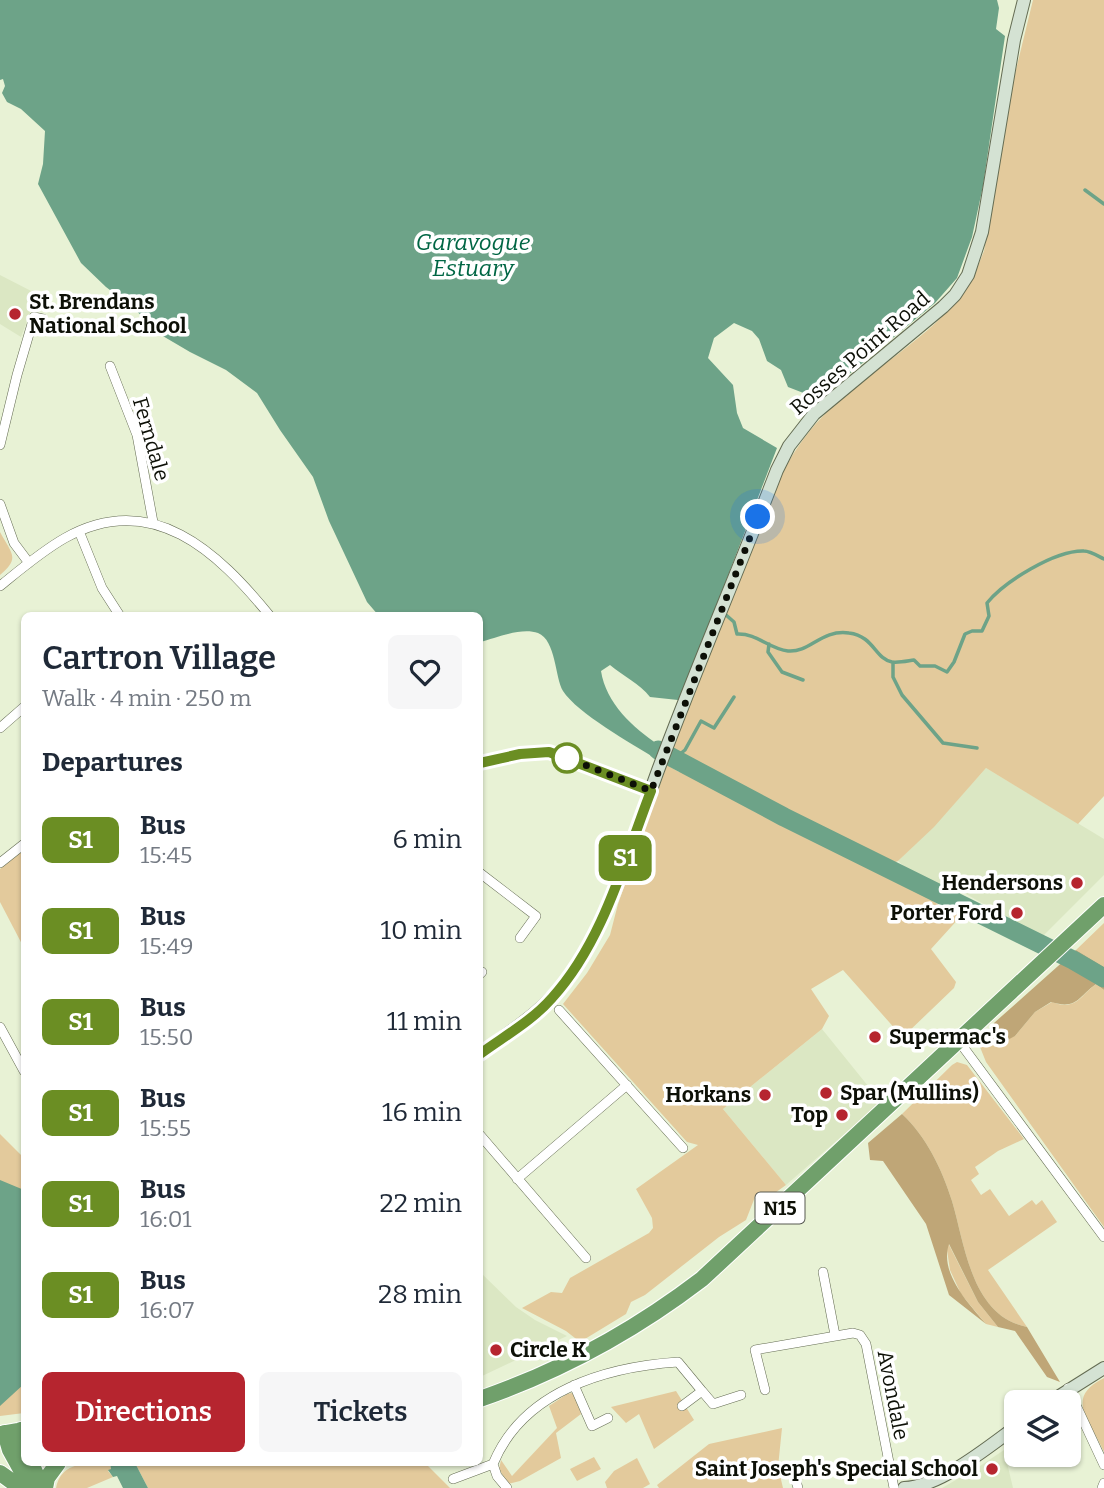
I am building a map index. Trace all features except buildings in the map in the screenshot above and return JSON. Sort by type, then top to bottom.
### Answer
[{"type":"highway","name":"N15","points":[[483,1398],[566,1364],[616,1338],[658,1312],[702,1279],[1104,905]]},
{"type":"highway","points":[[13,1432],[17,1450]]},
{"type":"highway","points":[[23,1466],[32,1488]]},
{"type":"highway","points":[[33,1466],[44,1488]]},
{"type":"highway","points":[[44,1488],[56,1466]]},
{"type":"main road","name":"Rosses Point Road","points":[[483,1048],[550,1000],[569,977],[592,939],[608,905],[671,736],[789,446],[814,414],[943,307],[968,275],[982,232],[1014,40],[1024,0]]},
{"type":"main road","points":[[1065,1390],[1104,1368]]},
{"type":"main road","points":[[904,1488],[919,1488],[1004,1435]]},
{"type":"street","points":[[0,445],[34,317],[43,319]]},
{"type":"street","name":"Ferndale","points":[[110,366],[137,435],[153,522]]},
{"type":"street","points":[[0,504],[14,544],[29,563]]},
{"type":"street","points":[[0,586],[65,538],[79,531],[126,519],[153,522],[208,550],[235,575],[267,612]]},
{"type":"street","points":[[79,531],[102,588],[117,612]]},
{"type":"street","points":[[0,728],[21,710]]},
{"type":"street","points":[[483,762],[520,754],[549,752],[651,791]]},
{"type":"street","points":[[0,863],[21,846]]},
{"type":"street","points":[[483,875],[536,916],[520,938]]},
{"type":"street","points":[[559,1010],[683,1148]]},
{"type":"street","points":[[0,1027],[21,1066]]},
{"type":"street","points":[[958,1040],[1104,1237]]},
{"type":"street","points":[[14,1055],[21,1049]]},
{"type":"street","points":[[517,1179],[627,1086]]},
{"type":"street","points":[[483,1139],[586,1258]]},
{"type":"street","points":[[823,1272],[835,1335]]},
{"type":"street","name":"Avondale","points":[[765,1390],[755,1350],[835,1335],[860,1335],[866,1345],[894,1488]]},
{"type":"street","points":[[507,1488],[497,1476],[493,1464],[500,1446],[521,1419],[574,1385],[637,1365],[678,1362],[713,1404],[741,1395]]},
{"type":"street","points":[[574,1385],[592,1426],[608,1418]]},
{"type":"street","points":[[1068,1388],[1104,1465]]},
{"type":"street","points":[[682,1406],[702,1391]]},
{"type":"street","points":[[453,1479],[493,1464]]},
{"type":"street","points":[[793,1471],[798,1488]]},
{"type":"street","points":[[1102,1488],[1104,1483]]},
{"type":"shaded area","points":[[1033,0],[1104,0],[1104,796],[1078,824],[986,768],[934,827],[898,861],[891,864],[781,815],[713,771],[671,753],[778,482],[793,455],[824,415],[937,322],[954,305],[973,278],[984,251],[1010,94]]},
{"type":"shaded area","name":"St. Brendans National School","points":[[0,275],[37,294],[21,337],[0,324]]},
{"type":"shaded area","points":[[0,532],[12,559],[0,575]]},
{"type":"shaded area","points":[[667,765],[679,772],[689,772],[755,812],[896,876],[942,907],[961,916],[931,949],[956,982],[954,988],[905,1035],[897,1031],[843,970],[811,989],[829,1016],[822,1029],[723,1109],[786,1185],[761,1203],[755,1197],[746,1220],[719,1237],[645,1295],[631,1302],[626,1314],[580,1342],[566,1331],[522,1308],[551,1292],[562,1293],[570,1278],[649,1233],[653,1228],[652,1218],[636,1189],[698,1145],[687,1142],[563,1004],[587,973],[610,935],[618,904]]},
{"type":"shaded area","points":[[986,768],[1104,839],[1104,875],[1042,937],[950,885],[945,891],[913,874],[898,861]]},
{"type":"shaded area","points":[[21,852],[21,942],[0,902],[0,869]]},
{"type":"shaded area","points":[[1104,923],[1104,967],[1076,950]]},
{"type":"shaded area","points":[[1076,950],[1104,967],[1104,990],[1096,984],[1072,1003],[1051,1002],[1035,1012],[1015,1036],[998,1045],[993,1039],[994,1023]]},
{"type":"shaded area","points":[[1096,984],[1104,990],[1104,1227],[986,1062],[980,1047],[983,1037],[994,1023],[993,1039],[1015,1036],[1035,1012],[1052,1002],[1072,1004]]},
{"type":"shaded area","points":[[822,1029],[881,1102],[786,1185],[723,1109]]},
{"type":"shaded area","points":[[957,1062],[967,1065],[1024,1139],[998,1151],[975,1167],[979,1174],[971,1180],[981,1195],[990,1189],[1009,1216],[1032,1200],[1036,1205],[1042,1200],[1057,1222],[988,1270],[1027,1327],[1008,1320],[993,1309],[982,1294],[973,1276],[952,1201],[938,1165],[919,1132],[902,1114]]},
{"type":"shaded area","points":[[902,1114],[919,1132],[938,1165],[952,1201],[973,1276],[982,1294],[993,1309],[1008,1320],[1027,1327],[1060,1382],[1047,1377],[1015,1331],[998,1327],[978,1302],[949,1244],[948,1266],[952,1277],[964,1298],[986,1324],[949,1295],[926,1224],[883,1161],[870,1160],[868,1143]]},
{"type":"shaded area","points":[[0,1134],[21,1155],[21,1413],[0,1416]]},
{"type":"shaded area","points":[[948,1243],[978,1302],[998,1327],[986,1324],[961,1294],[950,1270]]},
{"type":"shaded area","points":[[483,1275],[516,1307],[567,1336],[483,1376]]},
{"type":"shaded area","points":[[1104,1378],[1104,1452],[1087,1421],[1083,1402],[1085,1394],[1092,1386]]},
{"type":"shaded area","points":[[676,1391],[694,1420],[654,1449],[639,1414],[626,1423],[611,1407]]},
{"type":"shaded area","points":[[572,1393],[577,1398],[581,1414],[556,1433],[561,1458],[520,1481],[508,1484],[499,1469],[501,1460],[512,1476],[557,1428],[549,1406]]},
{"type":"shaded area","points":[[782,1428],[778,1467],[783,1488],[659,1488],[657,1485],[709,1444]]},
{"type":"shaded area","name":"Saint Joseph's Special School","points":[[1004,1450],[1004,1467],[1008,1467],[1013,1488],[942,1488]]},
{"type":"shaded area","points":[[594,1457],[601,1469],[577,1481],[570,1469]]},
{"type":"shaded area","points":[[637,1458],[650,1484],[643,1488],[607,1488],[605,1482],[614,1471]]},
{"type":"shaded area","points":[[110,1466],[108,1471],[113,1477],[87,1488],[56,1488],[59,1479],[69,1468]]},
{"type":"shaded area","points":[[137,1466],[428,1466],[450,1488],[148,1488]]},
{"type":"water","name":"Garavogue Estuary","points":[[0,0],[997,0],[999,8],[996,29],[1005,36],[983,186],[972,237],[957,278],[935,303],[819,399],[788,387],[781,370],[767,361],[759,339],[752,331],[734,323],[714,338],[708,358],[733,385],[737,413],[743,428],[777,448],[678,700],[650,697],[610,665],[601,671],[609,694],[622,714],[659,745],[655,758],[606,728],[570,700],[560,685],[552,651],[544,637],[538,633],[516,632],[483,641],[483,612],[376,612],[367,602],[329,521],[313,477],[257,393],[226,370],[156,332],[135,309],[81,263],[38,184],[43,164],[45,131],[21,109],[7,102],[2,93],[5,86],[3,79],[0,80]]},
{"type":"water","points":[[0,1180],[21,1189],[21,1387],[0,1406]]},
{"type":"water","points":[[110,1466],[137,1466],[148,1488],[123,1488],[117,1476],[113,1477],[108,1470]]},
{"type":"waterway","points":[[1085,190],[1104,204]]},
{"type":"waterway","points":[[726,615],[734,622],[737,634],[751,636],[781,650],[796,651],[831,634],[849,633],[864,638],[886,660],[914,660],[920,666],[935,666],[947,672],[965,634],[982,631],[989,616],[987,603],[1005,586],[1045,561],[1072,552],[1086,551],[1104,559]]},
{"type":"waterway","points":[[769,644],[768,652],[782,672],[803,680]]},
{"type":"waterway","points":[[893,662],[893,677],[902,695],[943,743],[977,748]]},
{"type":"waterway","points":[[675,758],[685,750],[701,721],[714,728],[734,697]]},
{"type":"waterway","points":[[658,750],[784,817],[1073,960],[1104,978]]},
{"type":"bus line","name":"S1","points":[[483,762],[520,754],[549,752],[651,791],[608,905],[592,939],[569,977],[550,1000],[483,1052]]},
{"type":"place","name":"St. Brendans National School","points":[[15,314]]},
{"type":"place","name":"Hendersons","points":[[1077,883]]},
{"type":"place","name":"Porter Ford","points":[[1017,913]]},
{"type":"place","name":"Supermac's","points":[[875,1037]]},
{"type":"place","name":"Spar (Mullins)","points":[[826,1093]]},
{"type":"place","name":"Horkans","points":[[765,1095]]},
{"type":"place","name":"Top","points":[[842,1115]]},
{"type":"place","name":"Circle K","points":[[496,1350]]},
{"type":"place","name":"Saint Joseph's Special School","points":[[992,1469]]},
{"type":"route","points":[[567,758],[565,757],[651,791],[758,517]]}]
